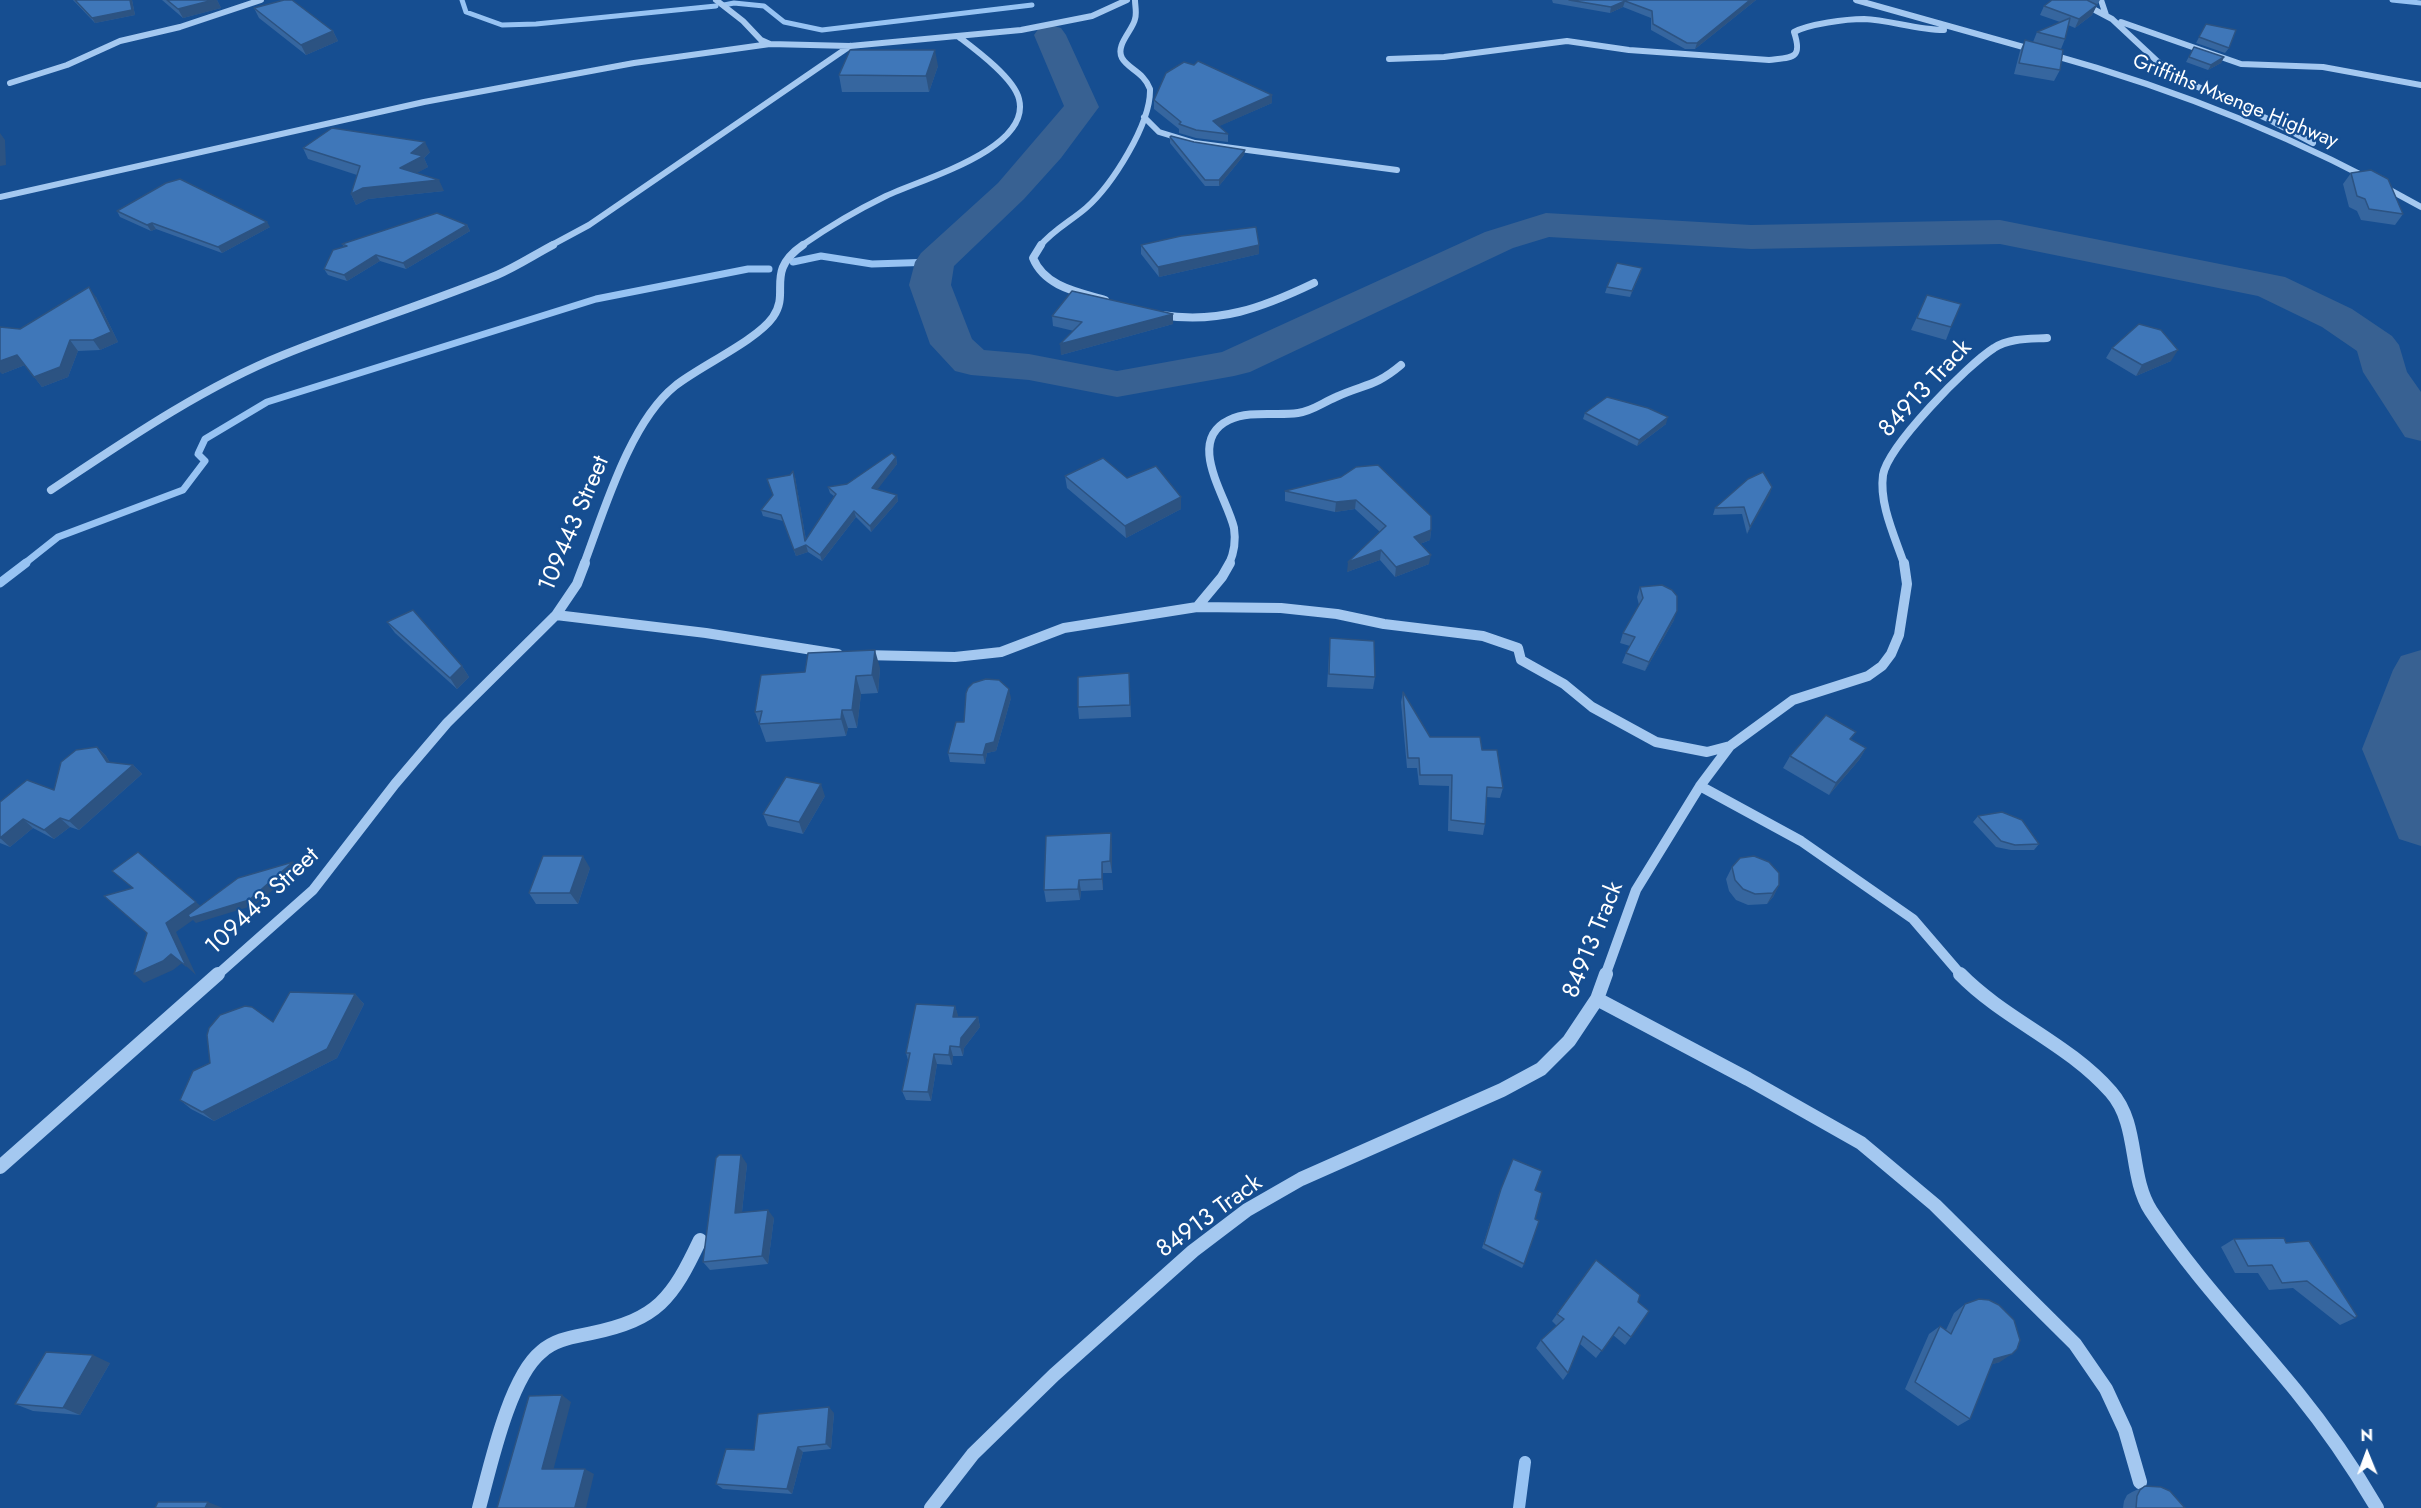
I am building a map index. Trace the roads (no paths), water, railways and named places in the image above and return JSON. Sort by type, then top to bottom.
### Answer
[{"type":"street","points":[[10,83],[67,65],[120,41],[180,27],[261,0]]},
{"type":"street","points":[[716,0],[762,40],[770,44]]},
{"type":"street","points":[[0,196],[424,102],[634,63],[770,44],[850,46],[959,37],[1092,16],[1127,0]]},
{"type":"street","points":[[1115,303],[1054,283],[1035,268],[1033,258],[1039,244],[1091,203],[1107,186],[1131,149],[1144,117],[1152,96],[1152,88],[1148,79],[1122,58],[1120,53],[1121,45],[1136,19],[1135,0]]},
{"type":"street","name":"Griffiths Mxenge Highway","points":[[1856,0],[2156,85],[2259,126],[2346,165],[2421,207]]},
{"type":"street","points":[[2076,0],[2109,17],[2241,64],[2323,67],[2421,85]]},
{"type":"street","points":[[2101,0],[2109,17],[2170,72],[2294,132],[2346,165]]},
{"type":"street","points":[[1389,59],[1444,57],[1567,41],[1640,51],[1769,60],[1792,57],[1799,48],[1794,32],[1813,26],[1871,19],[1922,30],[1958,30]]},
{"type":"street","name":"109443 Street","points":[[0,1167],[314,890],[395,784],[447,723],[556,615],[577,584],[612,488],[631,447],[659,399],[677,384],[755,333],[773,317],[777,306],[781,268],[786,260],[826,228],[883,197],[948,170],[999,143],[1019,119],[1020,105],[1014,88],[991,62],[959,37]]},
{"type":"street","points":[[51,490],[142,429],[238,376],[282,355],[381,320],[499,274],[590,225],[850,46]]},
{"type":"street","points":[[1144,117],[1159,132],[1195,143],[1397,170]]},
{"type":"street","points":[[1157,314],[1179,319],[1229,317],[1271,304],[1314,283]]},
{"type":"street","name":"84913 Track","points":[[931,1508],[973,1454],[1054,1375],[1192,1251],[1247,1210],[1301,1179],[1502,1090],[1541,1069],[1569,1041],[1597,999],[1636,890],[1700,786],[1730,746],[1793,700],[1868,676],[1887,660],[1899,635],[1907,584],[1904,564],[1885,505],[1883,476],[1888,460],[1902,439],[1971,366],[1994,348],[2018,340],[2047,338]]},
{"type":"street","points":[[1197,607],[1221,579],[1231,561],[1235,543],[1235,525],[1216,483],[1211,459],[1212,436],[1219,427],[1228,421],[1240,418],[1306,411],[1333,398],[1382,381],[1401,366]]},
{"type":"street","points":[[556,615],[706,633],[844,654],[955,657],[1001,652],[1064,628],[1197,607],[1281,608],[1326,613],[1384,624],[1483,636],[1518,648],[1521,660],[1563,684],[1592,706],[1629,729],[1656,742],[1707,752],[1730,746]]},
{"type":"street","points":[[1700,786],[1801,841],[1913,919],[1929,934],[1965,980],[2064,1052],[2112,1093],[2124,1109],[2143,1198],[2199,1277],[2324,1426],[2356,1470],[2377,1508]]},
{"type":"street","points":[[1597,999],[1748,1079],[1861,1143],[1935,1205],[2075,1344],[2106,1389],[2125,1430],[2140,1482]]},
{"type":"street","points":[[479,1508],[512,1402],[537,1354],[550,1345],[572,1337],[618,1328],[648,1316],[668,1299],[681,1280],[700,1240]]},
{"type":"waterway","points":[[462,0],[466,12],[502,25],[536,24],[716,6]]},
{"type":"waterway","points":[[2392,0],[2421,3]]},
{"type":"waterway","points":[[724,5],[734,3],[764,6],[784,22],[822,30],[1032,5]]},
{"type":"waterway","points":[[1050,35],[1082,107],[1011,191],[935,262],[930,285],[952,344],[971,362],[1029,367],[1117,384],[1234,363],[1499,240],[1546,225],[1751,237],[2000,232],[2270,286],[2337,318],[2377,345],[2385,372],[2421,427]]},
{"type":"waterway","points":[[793,262],[821,256],[872,264],[935,262]]},
{"type":"waterway","points":[[24,564],[58,537],[183,490],[205,461],[198,454],[205,439],[267,402],[596,299],[748,269],[769,269]]},
{"type":"waterway","points":[[0,583],[26,563]]},
{"type":"waterway","points":[[2421,670],[2391,749],[2421,822]]},
{"type":"waterway","points":[[1519,1508],[1525,1462]]}]
